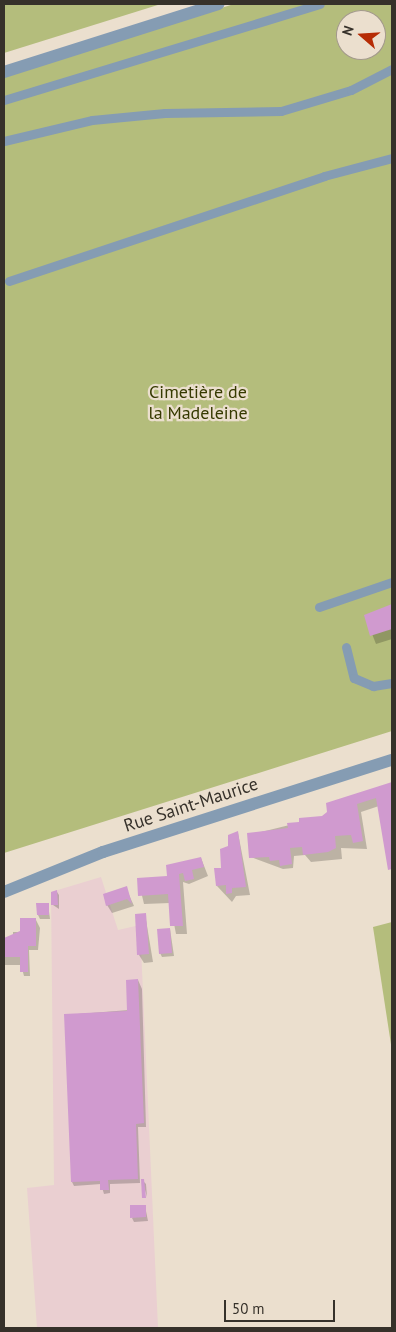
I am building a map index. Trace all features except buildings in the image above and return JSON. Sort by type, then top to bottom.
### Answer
[{"type":"street","points":[[4,72],[219,4]]},
{"type":"street","name":"Rue Saint-Maurice","points":[[4,892],[103,852],[392,760]]},
{"type":"lane","points":[[4,100],[320,4]]},
{"type":"lane","points":[[4,141],[92,120],[165,113],[281,111],[351,90],[392,69]]},
{"type":"lane","points":[[9,280],[324,176],[392,158]]},
{"type":"lane","points":[[318,607],[392,582]]},
{"type":"lane","points":[[346,646],[354,678],[373,686],[392,683]]},
{"type":"shaded area","points":[[101,877],[118,930],[140,925],[158,1328],[37,1328],[27,1188],[54,1185],[51,892]]},
{"type":"green space","points":[[4,4],[161,4],[4,53]]},
{"type":"green space","name":"Cimetière de la Madeleine","points":[[234,4],[392,4],[392,731],[4,853],[4,76]]},
{"type":"green space","points":[[392,922],[392,1051],[373,927]]}]
